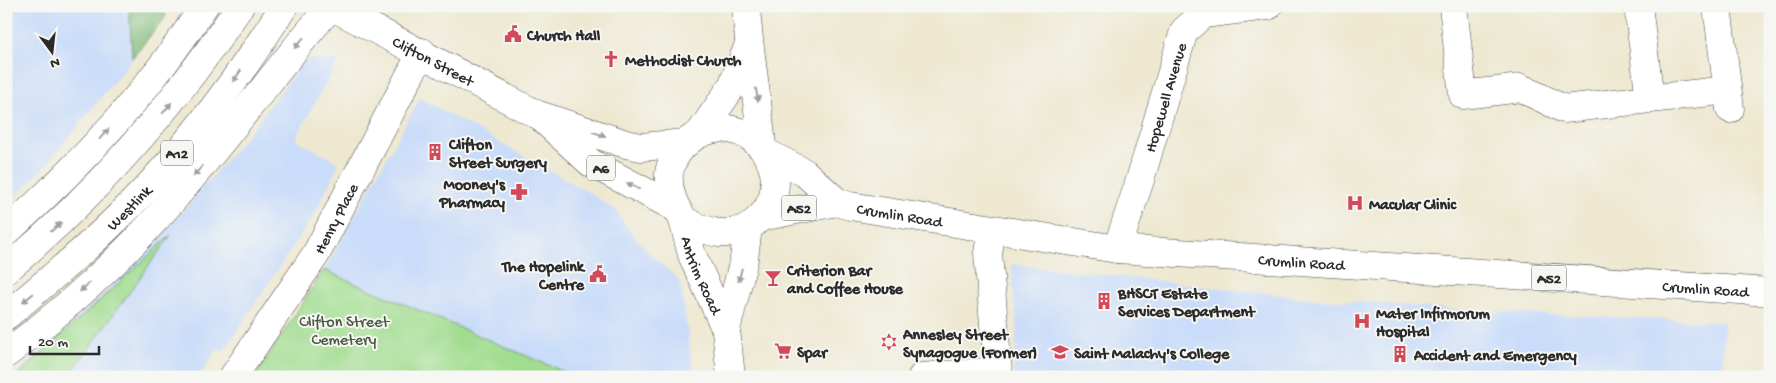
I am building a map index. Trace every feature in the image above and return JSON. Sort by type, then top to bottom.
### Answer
[{"type":"main road","name":"A12","points":[[6,270],[72,213],[123,160],[204,61],[240,6]]},
{"type":"main road","name":"Westlink","points":[[6,316],[111,225],[175,155],[222,96],[284,6]]},
{"type":"main road","points":[[6,354],[74,298],[162,213],[210,156],[288,56],[331,6]]},
{"type":"main road","name":"Clifton Street","points":[[331,6],[363,15],[422,52],[536,114],[626,144],[641,147],[693,138]]},
{"type":"main road","points":[[746,6],[748,47],[758,100],[764,150],[773,166],[774,186],[769,206],[754,222]]},
{"type":"main road","name":"Hopewell Avenue","points":[[1116,249],[1140,180],[1184,31],[1203,14],[1268,6]]},
{"type":"main road","points":[[1452,6],[1463,95],[1521,88],[1564,109],[1650,99],[1729,100],[1717,6]]},
{"type":"main road","points":[[1638,6],[1650,99]]},
{"type":"main road","points":[[6,232],[71,170],[112,125],[196,12]]},
{"type":"main road","points":[[680,214],[670,192],[669,174],[675,157],[693,138],[731,88],[748,47]]},
{"type":"main road","name":"Henry Place","points":[[233,377],[316,254],[422,52]]},
{"type":"main road","name":"Clifton Street","points":[[536,114],[591,163],[680,214]]},
{"type":"main road","name":"A6","points":[[693,138],[716,128],[734,129],[749,136],[764,150]]},
{"type":"main road","name":"Crumlin Road","points":[[764,150],[805,173],[837,202],[850,206],[1116,249],[1770,292]]},
{"type":"main road","name":"Crumlin Road","points":[[754,222],[837,202]]},
{"type":"main road","name":"A6","points":[[680,214],[704,231],[719,234],[734,232],[754,222]]},
{"type":"main road","name":"Antrim Road","points":[[680,214],[692,255],[726,330],[731,377]]},
{"type":"main road","name":"Antrim Road","points":[[726,330],[754,222]]},
{"type":"main road","points":[[922,377],[998,371],[988,252],[992,230]]},
{"type":"shaded area","points":[[6,6],[166,6],[165,18],[45,167],[6,206]]},
{"type":"shaded area","points":[[305,59],[339,60],[295,139],[339,163],[317,210],[224,351],[217,349],[199,377],[12,377],[123,275],[182,212],[243,140]]},
{"type":"shaded area","points":[[420,98],[588,192],[617,211],[626,227],[651,255],[680,281],[694,377],[576,377],[324,270]]},
{"type":"shaded area","name":"Mater Infirmorum Hospital","points":[[1011,264],[1308,298],[1487,312],[1724,322],[1722,377],[1013,377],[1017,331]]},
{"type":"green space","points":[[129,6],[166,6],[165,18],[132,58]]},
{"type":"green space","points":[[171,235],[68,377],[16,377]]},
{"type":"green space","name":"Clifton Street Cemetery","points":[[324,270],[576,377],[255,377]]},
{"type":"place","name":"Church Hall","points":[[513,34]]},
{"type":"place","name":"Methodist Church","points":[[611,59]]},
{"type":"place","name":"Clifton Street Surgery","points":[[435,152]]},
{"type":"place","name":"Mooney's Pharmacy","points":[[519,192]]},
{"type":"place","name":"Macular Clinic","points":[[1355,203]]},
{"type":"place","name":"The Hopelink Centre","points":[[598,274]]},
{"type":"place","name":"Criterion Bar and Coffee House","points":[[773,278]]},
{"type":"place","name":"BHSCT Estate Services Department","points":[[1104,301]]},
{"type":"place","name":"Mater Infirmorum Hospital","points":[[1362,321]]},
{"type":"place","name":"Annesley Street Synagogue (Former)","points":[[889,342]]},
{"type":"place","name":"Spar","points":[[783,351]]},
{"type":"place","name":"Saint Malachy's College","points":[[1060,352]]},
{"type":"place","name":"Accident and Emergency","points":[[1400,354]]}]
